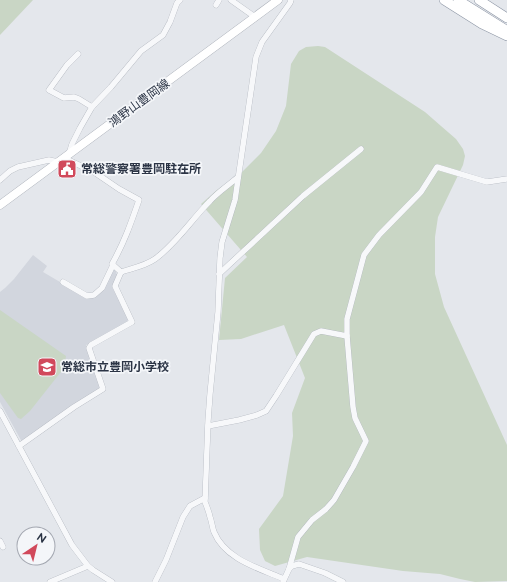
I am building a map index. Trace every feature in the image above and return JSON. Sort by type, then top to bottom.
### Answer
[{"type":"highway","points":[[444,0],[482,24],[507,36]]},
{"type":"highway","points":[[458,0],[507,30]]},
{"type":"highway","points":[[479,0],[507,18]]},
{"type":"highway","points":[[490,0],[507,12]]},
{"type":"main road","name":"鴻野山豊岡線","points":[[0,205],[278,0]]},
{"type":"street","points":[[64,158],[92,107],[141,51],[163,35],[170,22],[177,3],[180,0]]},
{"type":"street","points":[[231,0],[255,17]]},
{"type":"street","points":[[291,0],[262,42],[256,57],[235,200],[222,242],[220,258],[218,312],[208,426],[205,502],[213,530],[218,540],[227,551],[237,558],[283,581],[289,569],[298,537],[312,520],[326,509],[334,500],[353,468],[366,441],[355,418],[353,407],[347,319],[364,255],[379,235],[421,192],[437,167],[487,182],[507,179]]},
{"type":"street","points":[[78,54],[67,65],[49,90],[64,98],[74,97],[92,107]]},
{"type":"street","points":[[219,274],[303,196],[361,149]]},
{"type":"street","points":[[0,180],[10,171],[18,167],[64,158],[94,172],[139,200],[121,247],[102,288],[94,295],[87,296],[63,282]]},
{"type":"street","points":[[121,272],[143,265],[155,259],[181,233],[210,200],[238,177]]},
{"type":"street","points":[[113,265],[121,272]]},
{"type":"street","points":[[19,446],[74,407],[103,389],[89,348],[91,345],[132,322],[116,286],[121,272]]},
{"type":"street","points":[[208,426],[251,417],[266,411],[314,334],[320,331],[347,336]]},
{"type":"street","points":[[1,414],[72,545],[88,566],[112,582]]},
{"type":"street","points":[[154,582],[166,560],[186,511],[190,506],[205,498]]},
{"type":"street","points":[[0,541],[3,547]]},
{"type":"street","points":[[289,569],[292,566],[299,564],[325,573],[343,582]]},
{"type":"street","points":[[50,582],[88,566]]},
{"type":"shaded area","name":"常総市立豊岡小学校","points":[[33,255],[47,266],[43,272],[91,298],[114,268],[117,275],[112,287],[128,319],[127,323],[86,345],[100,388],[22,442],[0,402],[0,292],[14,279]]},
{"type":"green space","points":[[0,0],[33,0],[0,35]]},
{"type":"green space","points":[[306,47],[325,47],[425,112],[456,139],[463,149],[465,156],[463,165],[438,217],[435,237],[435,274],[444,307],[507,445],[507,581],[475,582],[440,574],[403,571],[307,557],[275,566],[265,561],[260,550],[259,529],[283,496],[293,436],[292,413],[305,378],[284,325],[241,339],[219,340],[225,278],[247,257],[201,204],[242,172],[261,153],[276,131],[286,106],[291,64],[299,51]]},
{"type":"green space","points":[[0,310],[66,356],[64,368],[30,411],[21,419],[18,418],[0,393]]},
{"type":"place","name":"常総警察署豊岡駐在所","points":[[67,169]]},
{"type":"place","name":"常総市立豊岡小学校","points":[[47,367]]}]
